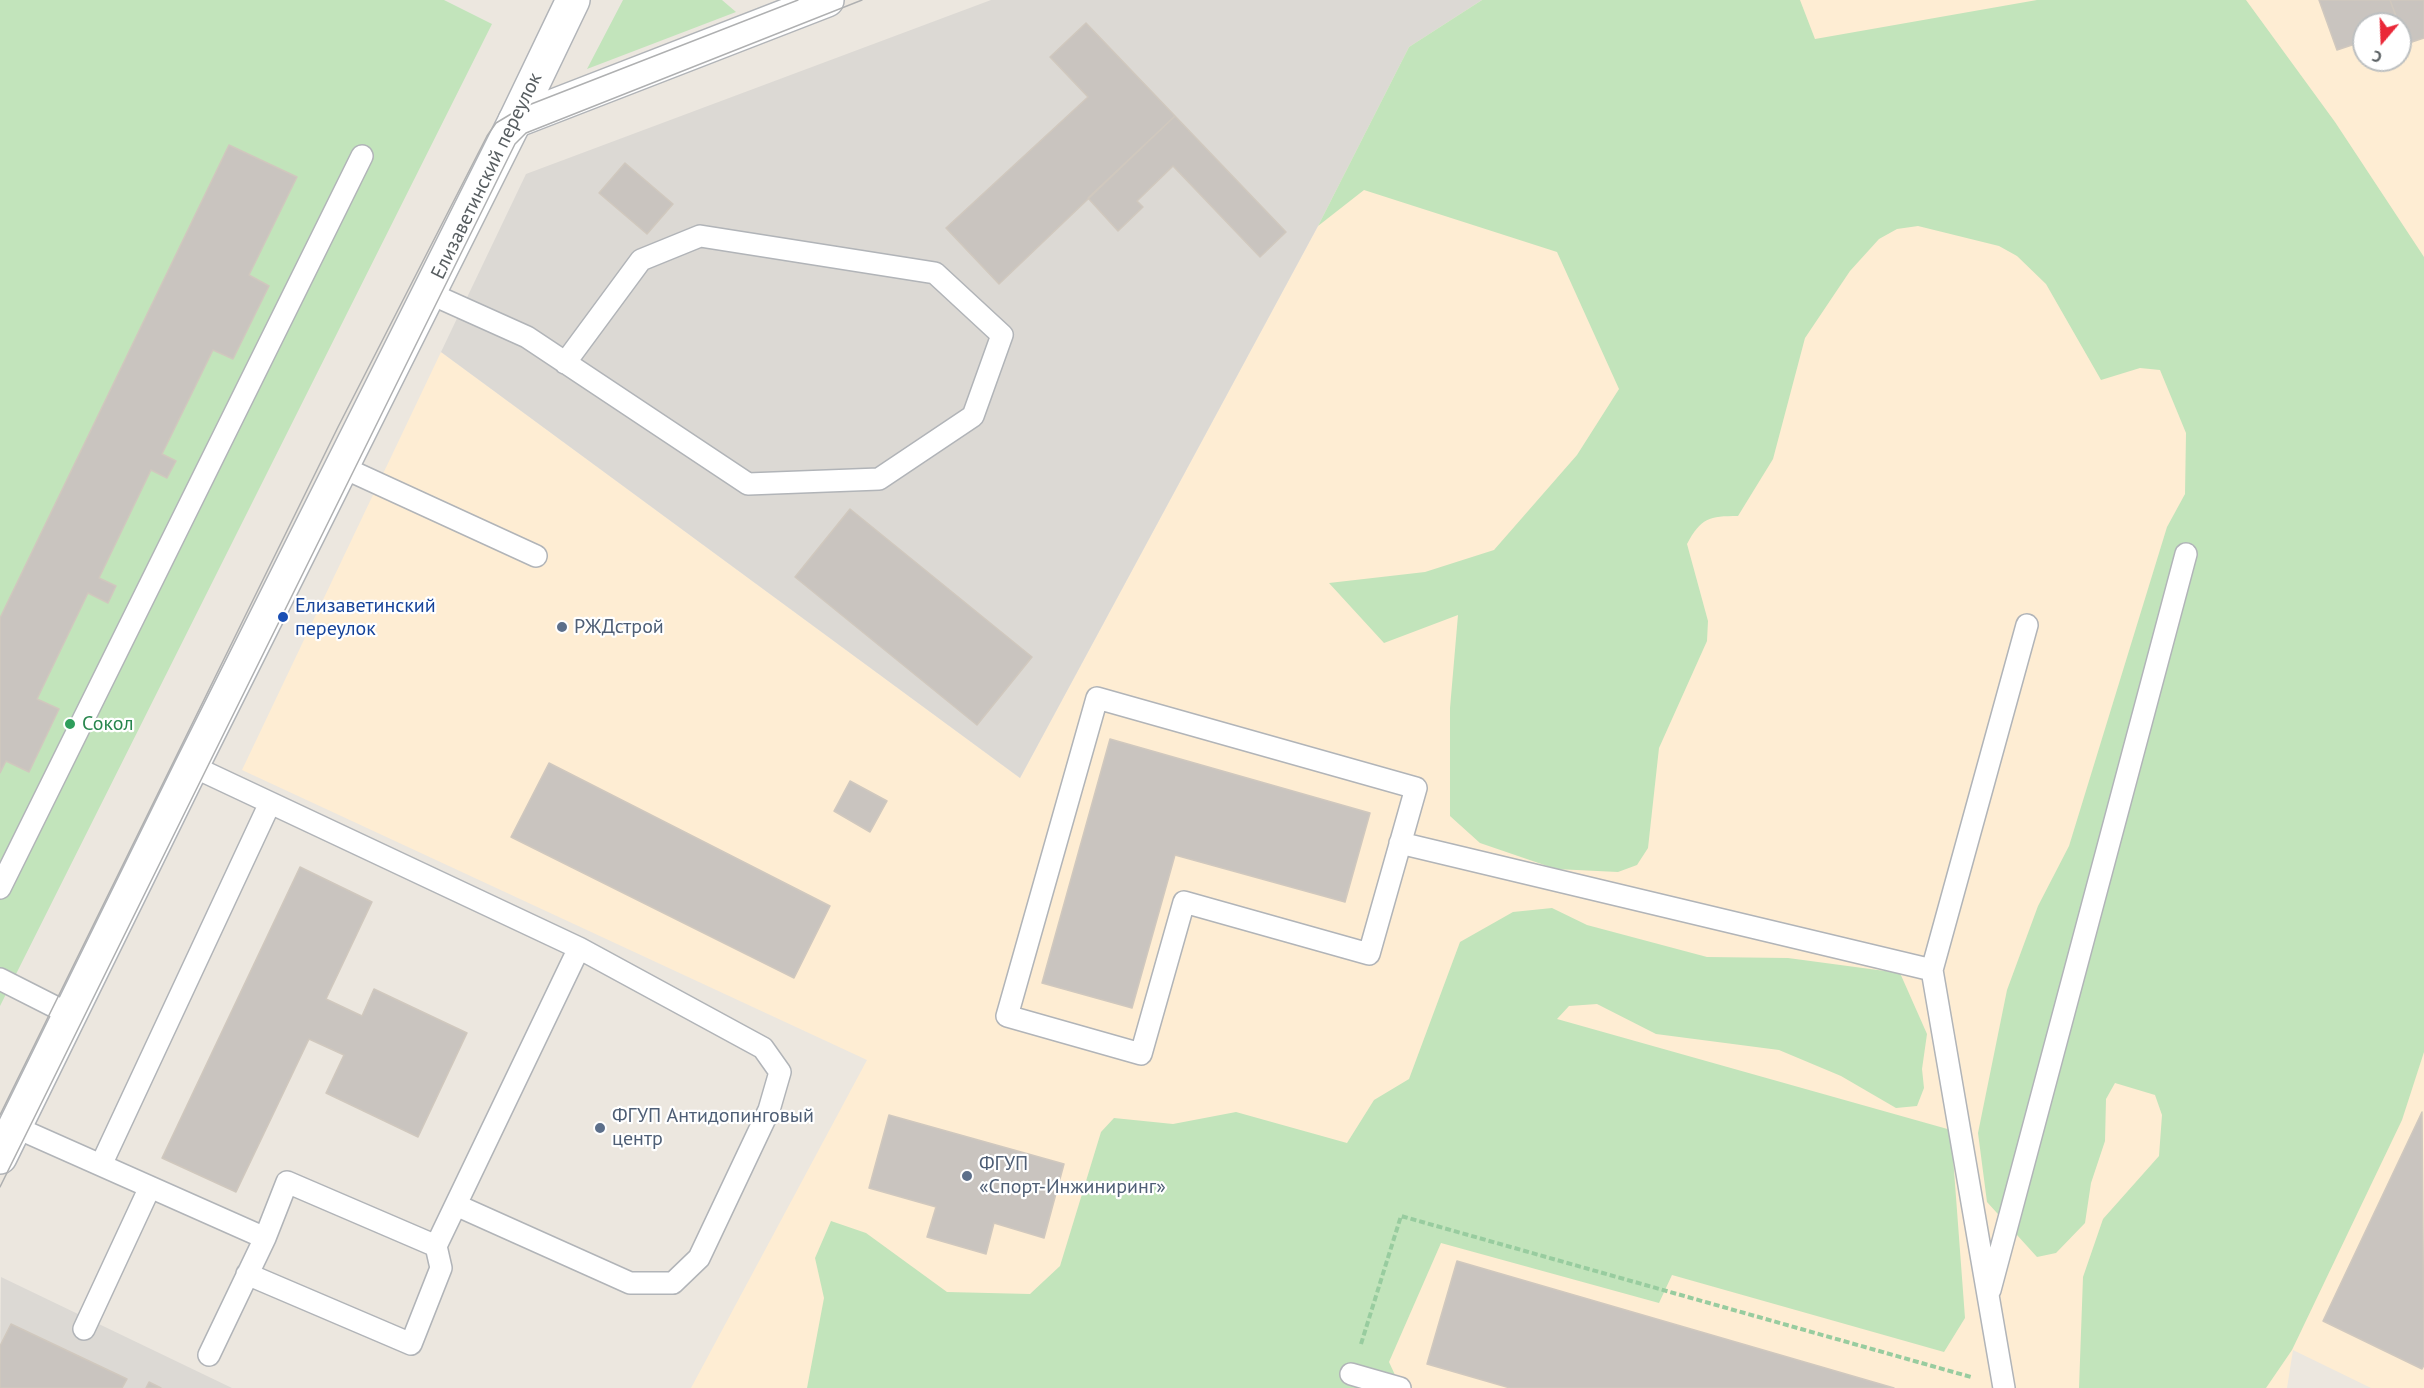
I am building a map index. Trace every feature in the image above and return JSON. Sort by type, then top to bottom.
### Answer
[{"type":"street","points":[[544,58],[556,0]]},
{"type":"street","name":"Елизаветинский переулок","points":[[0,1157],[573,0]]},
{"type":"street","points":[[515,121],[827,0]]},
{"type":"lane","points":[[0,888],[362,156]]},
{"type":"lane","points":[[429,293],[527,337],[565,363],[748,484],[879,479],[973,416],[1002,335],[935,273],[700,236],[641,260],[565,363]]},
{"type":"lane","points":[[342,467],[536,556]]},
{"type":"lane","points":[[1988,1296],[2186,554]]},
{"type":"lane","points":[[2004,1387],[1932,970],[2027,625]]},
{"type":"lane","points":[[1097,698],[1416,788],[1400,843],[1369,954],[1184,902],[1141,1054],[1007,1016],[1097,698]]},
{"type":"lane","points":[[192,766],[579,948],[763,1048],[780,1072],[769,1110],[699,1258],[673,1283],[630,1283],[456,1205]]},
{"type":"lane","points":[[101,1165],[270,803]]},
{"type":"lane","points":[[1400,843],[1932,970]]},
{"type":"lane","points":[[247,1274],[411,1344],[441,1268],[436,1246],[579,948]]},
{"type":"lane","points":[[0,979],[69,1014]]},
{"type":"lane","points":[[15,1126],[265,1238]]},
{"type":"lane","points":[[209,1355],[265,1238],[287,1182],[436,1246]]},
{"type":"lane","points":[[84,1329],[150,1187]]},
{"type":"lane","points":[[1351,1374],[1400,1388]]},
{"type":"path","points":[[1371,1310],[1401,1215],[2004,1387]]},
{"type":"shaded area","points":[[991,0],[1482,0],[1409,47],[1318,226],[1020,778],[441,352],[526,174]]},
{"type":"shaded area","points":[[1482,0],[2424,0],[2424,1388],[2371,1388],[2293,1350],[2287,1388],[691,1388],[867,1060],[242,770],[441,352],[1020,778],[1318,226],[1409,47]]},
{"type":"shaded area","points":[[1,1277],[232,1388],[0,1388]]},
{"type":"green space","name":"Сокол","points":[[0,0],[444,0],[492,24],[0,1006]]},
{"type":"green space","points":[[623,0],[722,0],[736,12],[587,69]]},
{"type":"green space","points":[[1482,0],[1800,0],[1815,39],[2037,0],[2246,0],[2335,122],[2424,257],[2424,1052],[2402,1120],[2292,1350],[2266,1388],[2079,1388],[2083,1277],[2103,1219],[2159,1156],[2162,1115],[2155,1095],[2115,1083],[2106,1099],[2105,1141],[2091,1183],[2085,1223],[2056,1253],[2037,1257],[1987,1202],[1978,1133],[2007,990],[2038,906],[2069,846],[2167,527],[2185,494],[2186,433],[2160,370],[2140,368],[2101,380],[2046,284],[2017,256],[1999,246],[1918,226],[1897,229],[1879,239],[1850,271],[1805,338],[1773,459],[1738,516],[1707,520],[1697,529],[1687,544],[1708,621],[1707,641],[1659,748],[1648,848],[1637,865],[1618,872],[1556,869],[1480,843],[1450,816],[1450,708],[1458,615],[1384,643],[1329,583],[1425,572],[1494,550],[1577,455],[1619,389],[1557,252],[1364,190],[1318,226],[1409,47]]},
{"type":"green space","points":[[1552,908],[1587,925],[1707,957],[1788,958],[1900,973],[1927,1034],[1922,1069],[1924,1088],[1917,1106],[1896,1108],[1841,1076],[1779,1050],[1656,1034],[1597,1004],[1569,1006],[1557,1019],[1951,1130],[1965,1318],[1944,1352],[1672,1275],[1659,1303],[1441,1243],[1389,1362],[1401,1388],[807,1388],[824,1298],[815,1258],[831,1221],[866,1233],[947,1292],[1030,1294],[1060,1266],[1101,1132],[1114,1118],[1173,1124],[1236,1112],[1347,1143],[1374,1100],[1409,1079],[1460,942],[1513,912]]},
{"type":"building","points":[[2319,0],[2390,0],[2394,12],[2352,12],[2352,45],[2337,50]]},
{"type":"building","points":[[2390,0],[2424,0],[2424,38],[2412,42],[2412,12],[2394,12]]},
{"type":"building","points":[[1086,23],[1175,116],[999,284],[946,228],[1088,97],[1050,57]]},
{"type":"building","points":[[1175,116],[1286,232],[1260,257],[1173,166],[1137,201],[1143,207],[1118,231],[1088,198]]},
{"type":"building","points":[[229,145],[297,177],[249,275],[269,286],[233,359],[213,350],[162,454],[176,461],[167,478],[151,470],[99,578],[116,586],[108,603],[88,593],[37,699],[59,709],[29,772],[6,761],[0,773],[0,618]]},
{"type":"building","points":[[625,163],[673,204],[647,234],[599,193]]},
{"type":"building","points":[[850,509],[1032,657],[977,725],[795,577]]},
{"type":"building","points":[[1110,739],[1370,813],[1345,902],[1175,855],[1132,1008],[1042,983]]},
{"type":"building","points":[[549,763],[830,906],[794,978],[511,837]]},
{"type":"building","points":[[850,781],[887,801],[870,832],[834,811]]},
{"type":"building","points":[[300,867],[372,902],[326,999],[362,1016],[374,989],[467,1033],[418,1137],[326,1093],[344,1055],[309,1039],[236,1192],[162,1158]]},
{"type":"building","points":[[2422,1112],[2424,1365],[2422,1369],[2323,1321]]},
{"type":"building","name":"ФГУП «Спорт-Инжиниринг»","points":[[889,1115],[1064,1164],[1044,1238],[994,1223],[986,1254],[927,1237],[936,1207],[869,1188]]},
{"type":"building","points":[[1457,1261],[1894,1388],[1510,1388],[1427,1364]]},
{"type":"building","points":[[11,1324],[127,1379],[122,1388],[0,1388],[0,1346]]},
{"type":"building","points":[[149,1382],[161,1388],[146,1388]]},
{"type":"tram line","points":[[0,1115],[338,427],[487,136],[496,123],[521,108],[798,0]]},
{"type":"tram line","points":[[0,1187],[515,144],[526,133],[862,0]]},
{"type":"place","name":"Елизаветинский переулок","points":[[283,617]]},
{"type":"place","name":"РЖДстрой","points":[[562,627]]},
{"type":"place","name":"Сокол","points":[[70,724]]},
{"type":"place","name":"ФГУП Антидопинговый центр","points":[[600,1128]]},
{"type":"place","name":"ФГУП «Спорт-Инжиниринг»","points":[[967,1176]]}]
